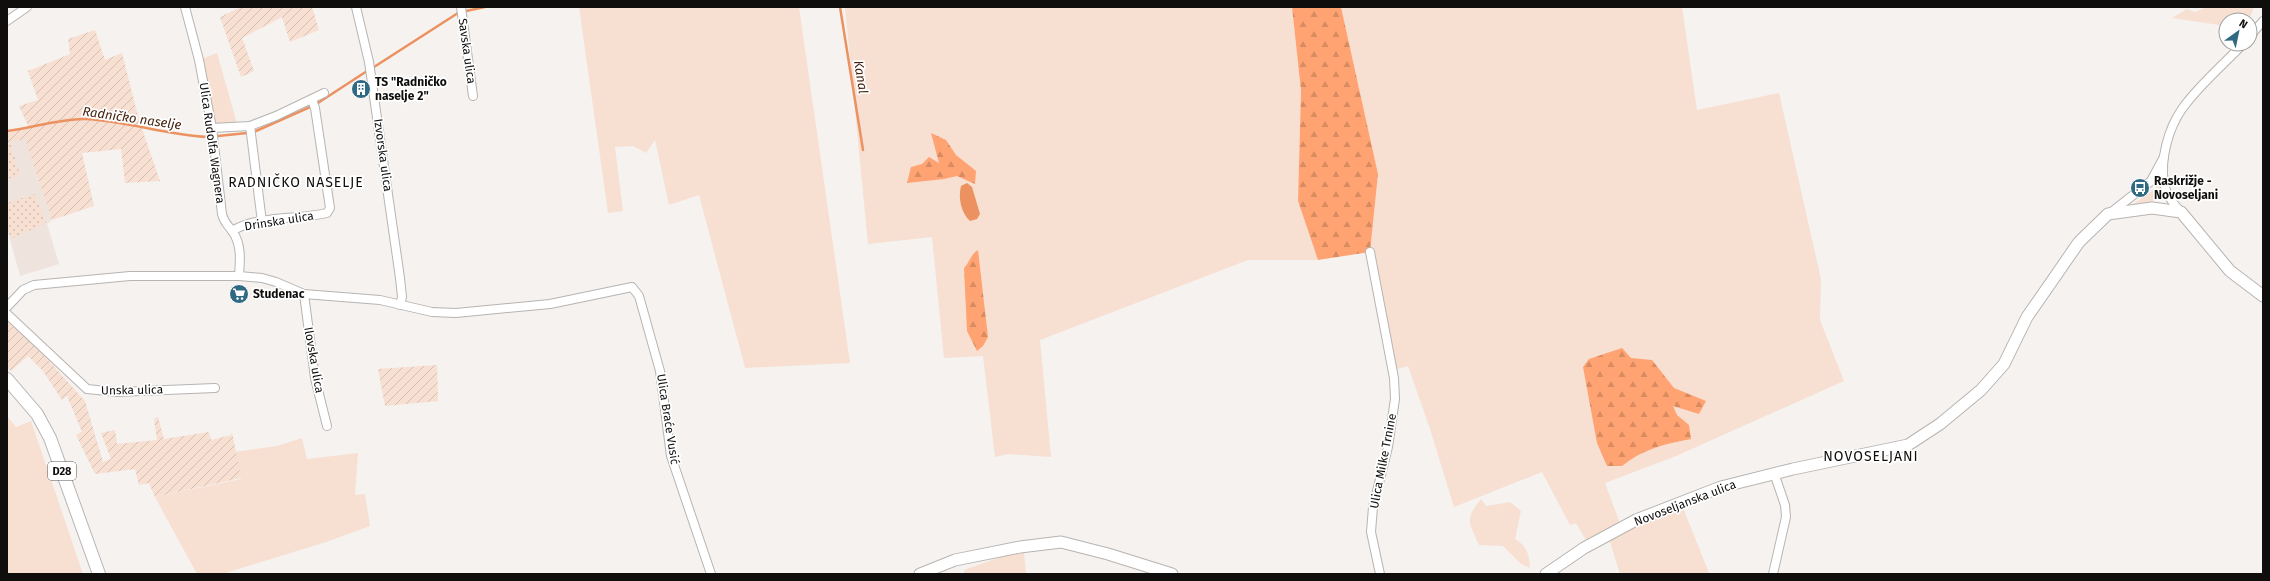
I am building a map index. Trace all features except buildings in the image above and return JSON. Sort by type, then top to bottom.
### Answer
[{"type":"main road","points":[[2108,214],[2152,208],[2181,212],[2230,271],[2263,296]]},
{"type":"main road","name":"Novoseljanska ulica","points":[[1546,574],[1584,548],[1636,520],[1721,487],[1774,473],[1908,445],[1940,424],[1981,390],[2004,364],[2027,317],[2079,242],[2108,214]]},
{"type":"main road","name":"D28","points":[[7,379],[37,414],[50,438],[99,574]]},
{"type":"main road","points":[[920,574],[955,560],[1020,547],[1061,542],[1108,554],[1172,574]]},
{"type":"street","points":[[7,21],[27,7]]},
{"type":"street","name":"Ulica Rudolfa Wagnera","points":[[185,7],[199,60],[212,128],[222,214],[225,224],[232,231],[237,241],[241,257],[239,276]]},
{"type":"street","name":"Izvorska ulica","points":[[356,7],[369,62],[400,278],[402,297],[400,305]]},
{"type":"street","name":"Savska ulica","points":[[461,7],[473,96]]},
{"type":"street","points":[[2181,212],[2172,202],[2164,183],[2164,156],[2170,131],[2182,109],[2235,52]]},
{"type":"street","points":[[212,128],[250,126],[312,100],[324,93]]},
{"type":"street","name":"Drinska ulica","points":[[232,231],[240,227],[262,222],[327,213],[330,208],[315,108],[312,100]]},
{"type":"street","points":[[250,126],[262,222]]},
{"type":"street","points":[[2108,214],[2151,181],[2164,156]]},
{"type":"street","name":"Ulica Milke Trnine","points":[[1370,252],[1394,378],[1395,399],[1388,447],[1373,507],[1371,532],[1380,574]]},
{"type":"street","points":[[7,307],[23,290],[34,285],[130,276],[239,276],[262,278],[276,282],[304,294],[380,300],[400,305]]},
{"type":"street","name":"Ulica Braće Vusić","points":[[400,305],[432,312],[467,313],[550,304],[632,287],[639,296],[660,371],[671,456],[711,574]]},
{"type":"street","name":"Ilovska ulica","points":[[304,294],[315,378],[327,426]]},
{"type":"street","name":"Unska ulica","points":[[7,314],[88,389],[117,392],[215,388]]},
{"type":"street","points":[[1773,574],[1786,517],[1785,505],[1774,473]]},
{"type":"shaded area","points":[[241,7],[312,7],[319,30],[290,42],[282,17],[242,38],[254,71],[241,77],[220,17]]},
{"type":"shaded area","points":[[579,7],[799,7],[850,363],[745,368],[699,195],[669,205],[655,140],[646,153],[633,146],[615,147],[623,211],[608,213]]},
{"type":"shaded area","points":[[845,7],[1292,7],[1301,91],[1298,201],[1318,260],[1248,260],[1040,340],[1051,457],[1009,454],[995,457],[983,356],[944,358],[932,237],[868,244]]},
{"type":"shaded area","points":[[1341,7],[1682,7],[1697,110],[1779,93],[1821,279],[1820,320],[1844,381],[1676,456],[1605,483],[1620,523],[1586,540],[1576,523],[1570,525],[1542,472],[1454,507],[1430,429],[1408,366],[1393,370],[1370,252],[1378,174]]},
{"type":"shaded area","points":[[2207,7],[2254,7],[2252,12],[2218,12],[2218,25],[2172,18],[2187,9],[2195,12]]},
{"type":"shaded area","points":[[95,30],[105,60],[122,53],[139,120],[160,181],[125,183],[121,149],[82,153],[94,206],[52,220],[25,139],[7,143],[7,131],[29,128],[19,106],[38,100],[28,71],[70,54],[68,39]]},
{"type":"shaded area","points":[[217,53],[238,127],[212,128],[199,60]]},
{"type":"shaded area","points":[[25,138],[52,220],[47,224],[59,264],[20,276],[7,228],[7,143]]},
{"type":"shaded area","points":[[10,143],[20,175],[7,179],[7,144]]},
{"type":"shaded area","points":[[2164,177],[2168,191],[2164,195],[2152,202],[2132,205],[2155,189]]},
{"type":"shaded area","points":[[967,183],[972,187],[980,214],[977,219],[970,221],[962,210],[960,200],[961,186]]},
{"type":"shaded area","points":[[35,194],[46,223],[11,239],[7,227],[7,203]]},
{"type":"shaded area","points":[[7,321],[39,350],[85,401],[103,462],[111,459],[101,433],[115,430],[117,444],[157,440],[154,419],[158,417],[164,439],[209,432],[211,440],[231,435],[232,432],[241,478],[155,497],[149,483],[139,485],[135,469],[95,474],[76,435],[82,432],[67,396],[62,400],[43,371],[28,356],[11,371],[7,368]]},
{"type":"shaded area","points":[[437,365],[438,401],[385,406],[378,369]]},
{"type":"shaded area","points":[[7,416],[16,427],[31,421],[83,574],[7,574]]},
{"type":"shaded area","points":[[302,438],[307,459],[358,453],[355,495],[365,494],[370,526],[326,542],[222,574],[197,574],[155,497],[241,479],[234,452],[277,446]]},
{"type":"shaded area","points":[[1481,499],[1486,506],[1510,502],[1521,511],[1515,539],[1527,551],[1530,568],[1521,564],[1503,546],[1479,545],[1471,526],[1470,517]]},
{"type":"shaded area","points":[[1681,503],[1709,573],[1737,574],[1620,574],[1608,535]]},
{"type":"shaded area","points":[[1024,553],[1026,574],[965,574],[964,570],[1009,554]]},
{"type":"green space","points":[[1292,7],[1341,7],[1378,174],[1370,252],[1318,260],[1298,201],[1301,91]]},
{"type":"green space","points":[[931,133],[946,140],[956,155],[976,171],[975,184],[957,176],[907,183],[911,167],[922,164],[929,157],[939,163]]},
{"type":"green space","points":[[978,250],[988,337],[983,346],[977,351],[967,331],[964,268],[973,254]]},
{"type":"green space","points":[[1622,348],[1631,358],[1652,360],[1674,388],[1706,401],[1699,414],[1673,406],[1677,415],[1689,425],[1691,439],[1646,451],[1629,460],[1622,466],[1607,466],[1597,443],[1583,367],[1589,359]]},
{"type":"waterway","name":"Radničko naselje","points":[[466,11],[485,7]]},
{"type":"waterway","name":"Kanal","points":[[840,7],[863,150]]},
{"type":"waterway","name":"Radničko naselje","points":[[374,67],[458,13]]},
{"type":"waterway","name":"Radničko naselje","points":[[318,103],[367,71]]},
{"type":"waterway","name":"Radničko naselje","points":[[256,131],[310,107]]},
{"type":"waterway","name":"Radničko naselje","points":[[7,131],[67,120],[86,119],[116,122],[177,134],[207,137]]},
{"type":"waterway","name":"Radničko naselje","points":[[218,136],[247,133]]},
{"type":"place","name":"TS \"Radničko naselje 2\"","points":[[361,89]]},
{"type":"place","name":"Raskrižje - Novoseljani","points":[[2140,188]]},
{"type":"place","name":"Studenac","points":[[239,294]]},
{"type":"district","name":"RADNIČKO NASELJE","points":[[296,182]]},
{"type":"district","name":"NOVOSELJANI","points":[[1871,456]]}]
